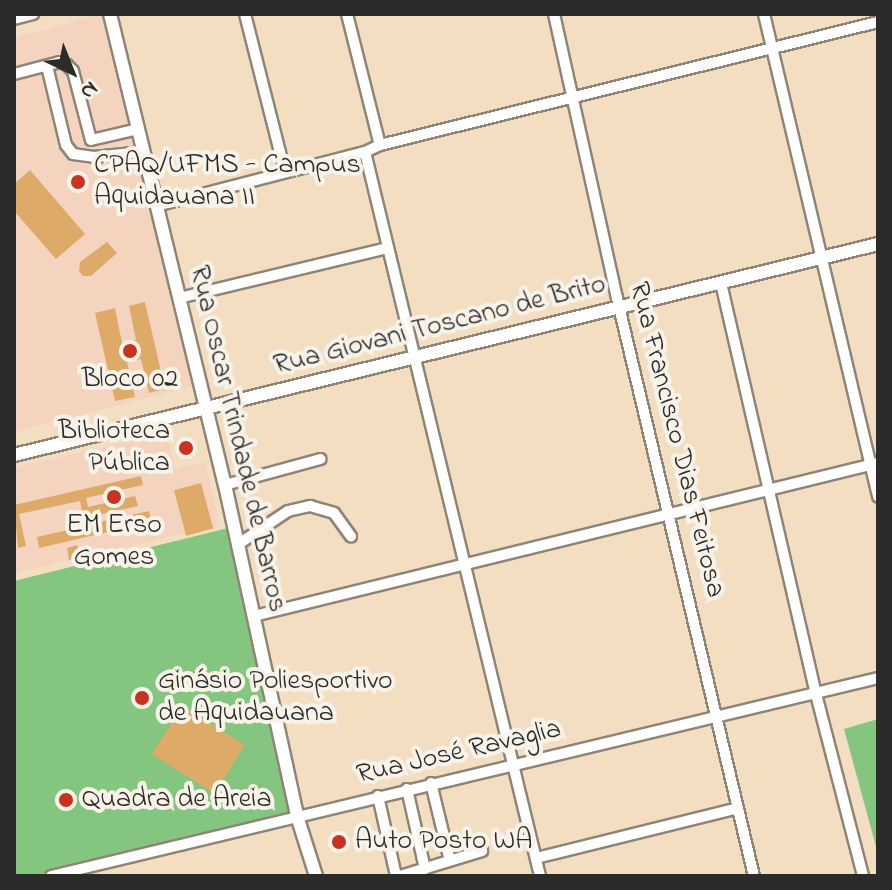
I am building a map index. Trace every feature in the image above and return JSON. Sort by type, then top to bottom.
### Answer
[{"type":"main road","name":"Rua Oscar Trindade de Barros","points":[[110,14],[225,485],[297,816],[316,876]]},
{"type":"main road","name":"Rua Giovani Toscano de Brito","points":[[14,455],[878,244]]},
{"type":"street","points":[[14,19],[33,14]]},
{"type":"street","points":[[245,14],[285,172]]},
{"type":"street","points":[[347,14],[380,145]]},
{"type":"street","name":"Rua Francisco Dias Feitosa","points":[[554,14],[619,307],[754,876]]},
{"type":"street","points":[[764,14],[821,258],[874,464],[878,497]]},
{"type":"street","points":[[156,206],[365,152],[380,145],[878,22]]},
{"type":"street","points":[[14,74],[60,62],[73,71],[94,157]]},
{"type":"street","points":[[47,66],[66,145],[80,158],[142,152]]},
{"type":"street","points":[[91,140],[138,129]]},
{"type":"street","points":[[365,152],[540,876]]},
{"type":"street","points":[[179,298],[388,248]]},
{"type":"street","points":[[721,283],[816,694],[863,876]]},
{"type":"street","points":[[225,485],[321,459]]},
{"type":"street","points":[[254,616],[874,464]]},
{"type":"street","points":[[237,545],[288,511],[310,506],[334,513],[351,536]]},
{"type":"street","name":"Rua José Ravaglia","points":[[51,876],[878,678]]},
{"type":"street","points":[[431,783],[450,861]]},
{"type":"street","points":[[407,789],[425,869]]},
{"type":"street","points":[[378,796],[398,876],[482,851]]},
{"type":"street","points":[[536,858],[738,808]]},
{"type":"street","points":[[101,864],[104,876]]},
{"type":"shaded area","name":"CPAQ/UFMS - Campus Aquidauana II","points":[[102,14],[192,386],[14,432],[14,38]]},
{"type":"shaded area","name":"EM Erso Gomes","points":[[166,432],[175,469],[205,462],[220,525],[14,573],[14,468]]},
{"type":"green space","name":"Ginásio Poliesportivo de Aquidauana","points":[[228,528],[297,816],[34,876],[14,876],[14,581]]},
{"type":"green space","points":[[878,719],[878,854],[844,729]]},
{"type":"building","points":[[30,170],[85,234],[56,259],[14,211],[14,184]]},
{"type":"building","points":[[107,242],[117,253],[91,276],[83,276],[79,271],[80,262]]},
{"type":"building","name":"Bloco 02","points":[[145,302],[165,389],[149,393],[141,359],[127,362],[135,397],[115,401],[95,313],[115,308],[122,343],[136,340],[129,306]]},
{"type":"building","points":[[184,437],[195,444],[187,457],[176,451]]},
{"type":"building","points":[[141,476],[143,485],[86,498],[88,507],[135,496],[138,506],[89,517],[90,524],[149,511],[151,522],[39,548],[37,537],[85,526],[80,501],[19,514],[26,546],[18,548],[14,505]]},
{"type":"building","points":[[201,483],[213,528],[186,536],[174,490]]},
{"type":"building","points":[[77,545],[80,558],[69,560],[67,548]]},
{"type":"building","name":"Ginásio Poliesportivo de Aquidauana","points":[[182,706],[245,745],[215,794],[152,754]]},
{"type":"place","name":"CPAQ/UFMS - Campus Aquidauana II","points":[[78,182]]},
{"type":"place","name":"Bloco 02","points":[[130,351]]},
{"type":"place","name":"Biblioteca Pública","points":[[186,448]]},
{"type":"place","name":"EM Erso Gomes","points":[[114,497]]},
{"type":"place","name":"Ginásio Poliesportivo de Aquidauana","points":[[142,698]]},
{"type":"place","name":"Quadra de Areia","points":[[66,800]]},
{"type":"place","name":"Auto Posto WA","points":[[339,842]]}]
